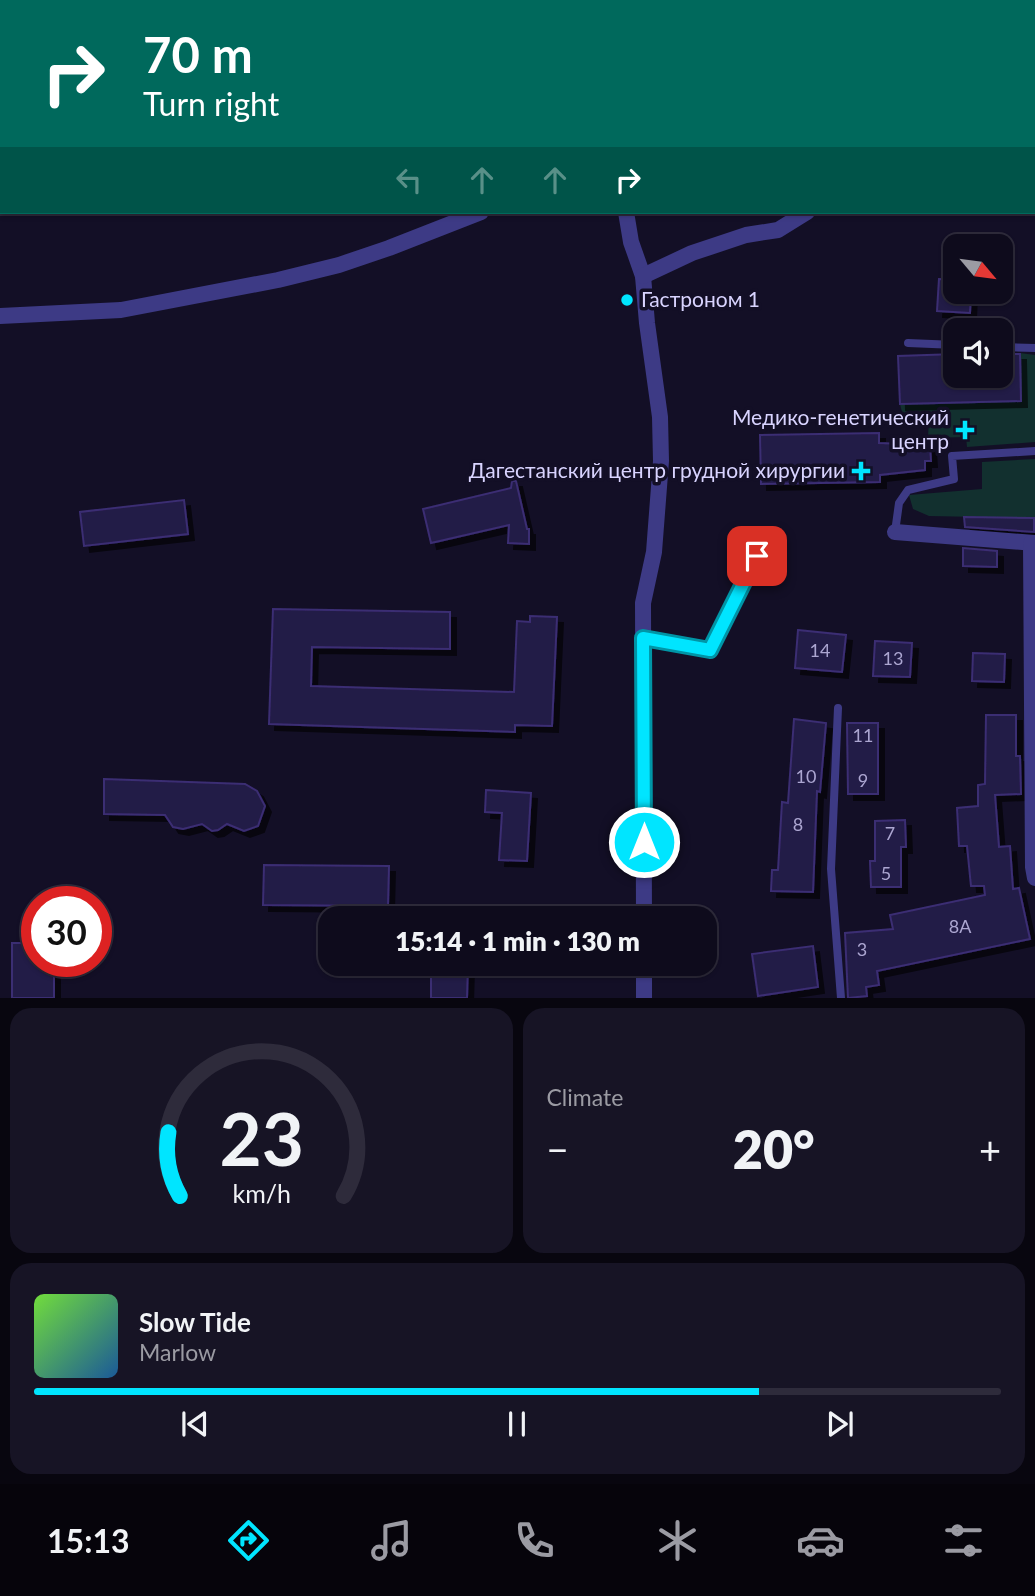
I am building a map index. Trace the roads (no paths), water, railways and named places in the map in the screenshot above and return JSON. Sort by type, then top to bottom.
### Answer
[{"type":"street","points":[[0,316],[121,310],[278,280],[339,265],[476,214]]},
{"type":"street","points":[[626,214],[631,242],[643,276],[660,417],[661,461],[654,552],[643,603],[644,906]]},
{"type":"street","points":[[643,276],[692,253],[746,235],[778,230],[804,214]]},
{"type":"street","points":[[895,532],[1033,543],[1035,878]]},
{"type":"street","points":[[644,976],[644,998]]},
{"type":"lane","points":[[908,343],[943,344]]},
{"type":"lane","points":[[1013,347],[1035,348]]},
{"type":"lane","points":[[895,532],[899,503],[908,490],[954,479],[952,456],[1035,451]]},
{"type":"lane","points":[[643,638],[710,650],[757,556]]},
{"type":"lane","points":[[838,708],[831,869],[841,998]]},
{"type":"place","name":"Гастроном 1","points":[[627,300]]},
{"type":"place","name":"Медико-генетический центр","points":[[965,430]]},
{"type":"place","name":"Дагестанский центр грудной хирургии","points":[[861,471]]}]
